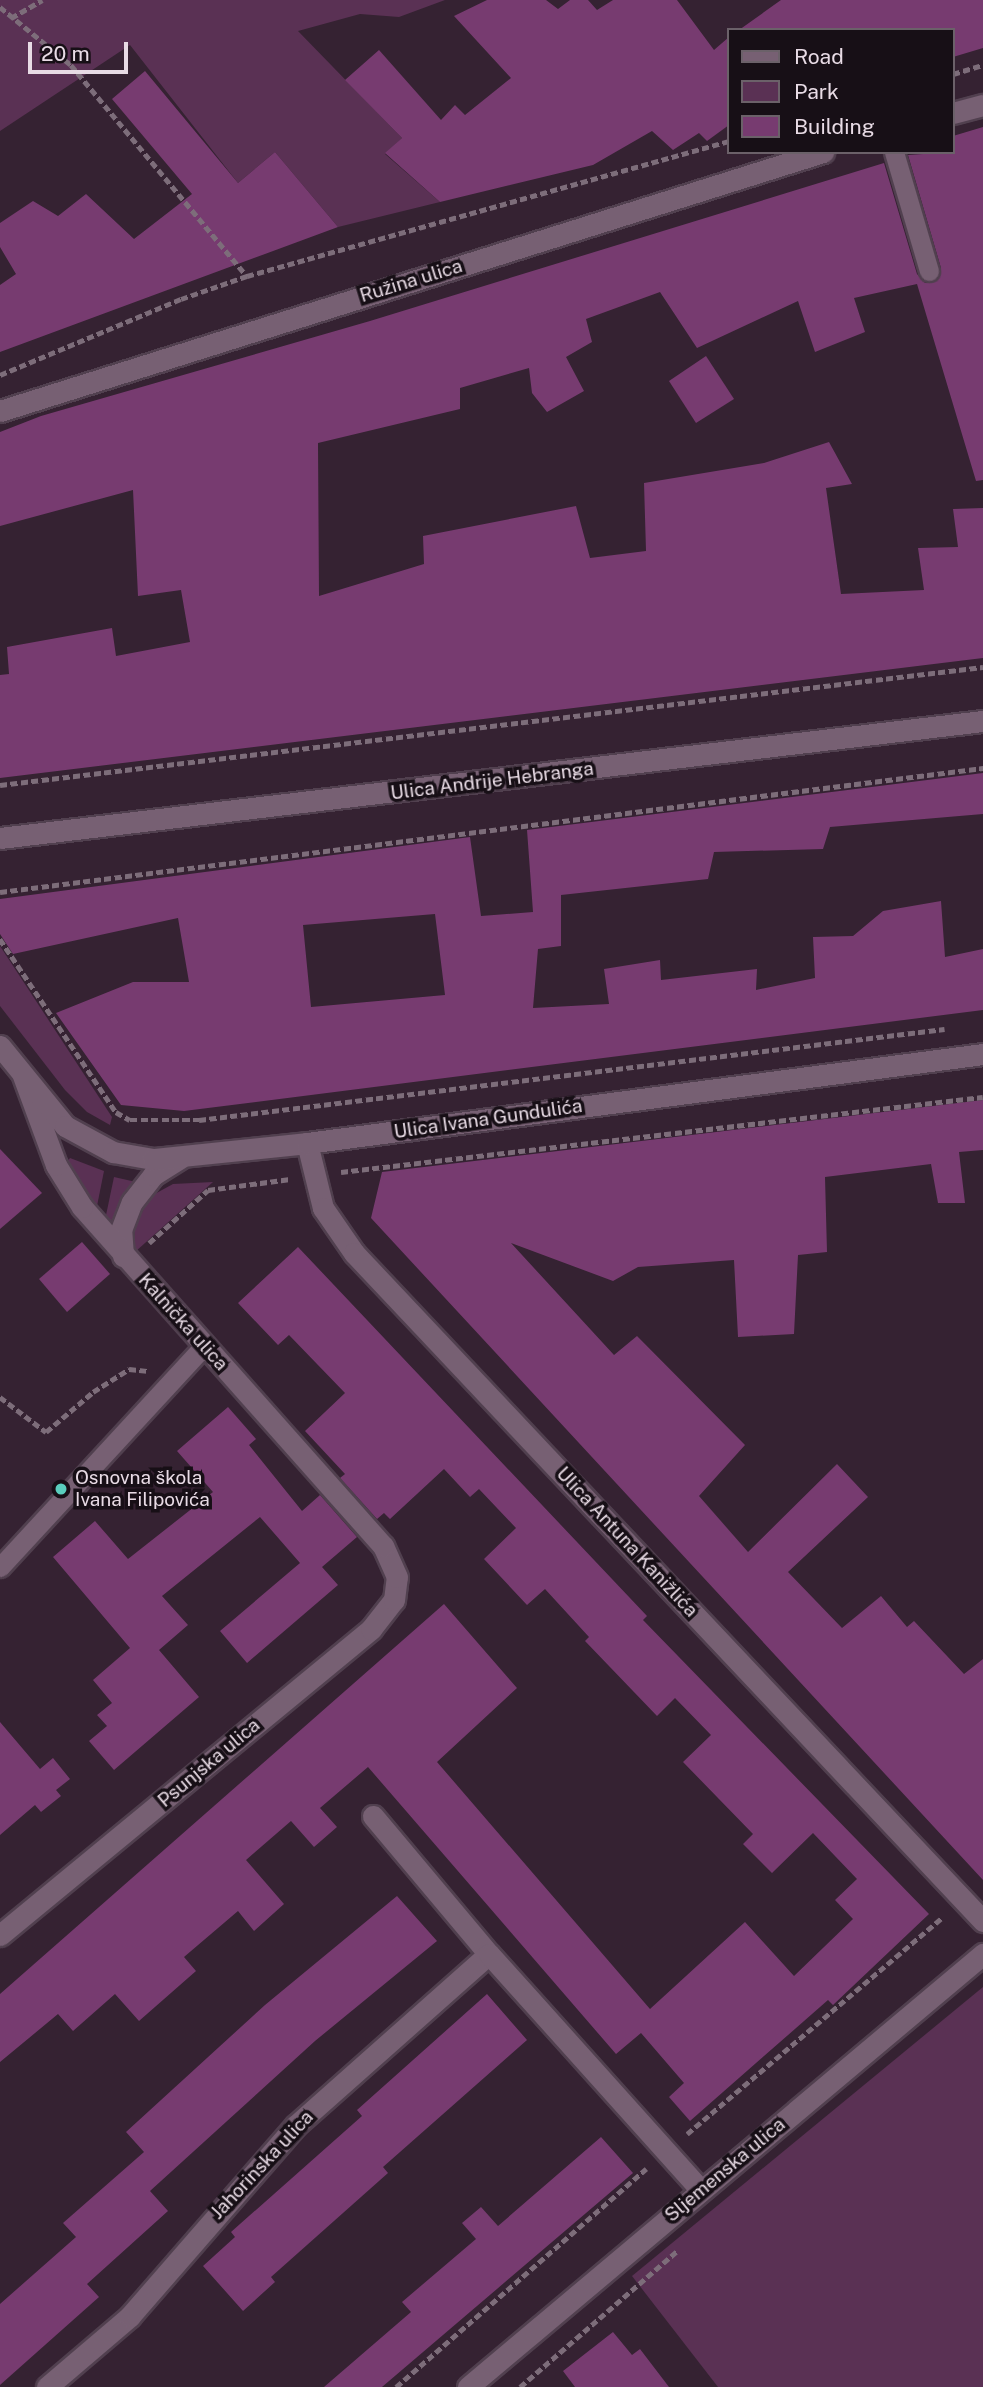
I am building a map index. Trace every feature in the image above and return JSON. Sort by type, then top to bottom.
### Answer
[{"type":"street","points":[[955,112],[983,105]]},
{"type":"street","name":"Ružina ulica","points":[[0,411],[817,154]]},
{"type":"street","name":"Ulica Andrije Hebranga","points":[[0,838],[983,721]]},
{"type":"street","name":"Kalnička ulica","points":[[0,1046],[23,1076],[70,1190],[126,1259],[383,1546],[397,1577]]},
{"type":"street","name":"Ulica Ivana Gundulića","points":[[23,1076],[53,1115],[96,1146],[140,1158],[180,1158],[983,1054]]},
{"type":"street","name":"Ulica Antuna Kanižlića","points":[[307,1143],[312,1176],[323,1208],[354,1253],[983,1921]]},
{"type":"street","points":[[126,1259],[121,1230],[132,1202],[153,1175],[180,1158]]},
{"type":"street","name":"Psunjska ulica","points":[[0,1936],[371,1629],[394,1600],[397,1577]]},
{"type":"street","points":[[373,1816],[489,1954],[701,2190]]},
{"type":"street","name":"Jahorinska ulica","points":[[47,2387],[130,2316],[295,2126],[489,1954]]},
{"type":"street","name":"Sljemenska ulica","points":[[468,2387],[983,1954]]},
{"type":"lane","points":[[895,154],[929,271]]},
{"type":"lane","points":[[0,1567],[204,1346]]},
{"type":"path","points":[[11,18],[42,0]]},
{"type":"path","points":[[0,7],[71,65],[247,276]]},
{"type":"path","points":[[955,73],[983,65]]},
{"type":"path","points":[[0,375],[181,299],[247,276],[727,142]]},
{"type":"path","points":[[0,785],[983,667]]},
{"type":"path","points":[[0,892],[983,768]]},
{"type":"path","points":[[0,939],[116,1112],[130,1120],[199,1120],[956,1027]]},
{"type":"path","points":[[126,1259],[208,1189],[983,1097]]},
{"type":"path","points":[[0,1397],[46,1432],[93,1392],[129,1370],[180,1372]]},
{"type":"green space","points":[[0,0],[445,0],[399,17],[360,14],[298,31],[402,138],[385,154],[440,202],[338,227],[275,152],[238,183],[130,45],[0,131]]},
{"type":"green space","points":[[0,946],[112,1117],[110,1125],[87,1112],[65,1090],[0,1006]]},
{"type":"green space","points":[[70,1158],[104,1171],[96,1211],[65,1165]]},
{"type":"green space","points":[[114,1177],[136,1182],[111,1227],[105,1220]]},
{"type":"green space","points":[[213,1182],[135,1252],[135,1225],[151,1196],[173,1184]]},
{"type":"green space","points":[[983,1987],[983,2387],[718,2387],[632,2276]]},
{"type":"building","points":[[487,0],[546,0],[558,9],[570,0],[588,0],[597,10],[613,0],[677,0],[714,50],[727,39],[727,126],[707,141],[699,133],[673,150],[652,131],[593,165],[440,202],[385,153],[402,138],[345,80],[379,50],[441,120],[455,105],[465,115],[511,78],[454,16]]},
{"type":"building","points":[[781,0],[983,0],[983,48],[955,56],[955,28],[742,28]]},
{"type":"building","points":[[145,71],[238,183],[275,152],[338,227],[0,352],[0,285],[16,274],[0,247],[0,223],[33,201],[58,216],[86,194],[134,239],[192,194],[112,99]]},
{"type":"building","points":[[983,127],[983,480],[976,481],[917,284],[854,298],[865,332],[815,352],[798,301],[697,348],[660,292],[586,319],[592,342],[566,357],[584,391],[547,412],[532,393],[529,368],[460,388],[460,409],[318,443],[319,596],[424,564],[423,536],[576,506],[590,558],[646,551],[644,483],[764,463],[829,442],[852,484],[826,488],[841,594],[924,590],[918,548],[958,547],[953,509],[983,508],[983,658],[0,778],[0,675],[9,674],[7,647],[112,628],[116,656],[190,642],[181,590],[138,596],[133,490],[0,526],[0,432],[41,416],[370,321],[884,163],[917,274],[925,283],[933,282],[941,268],[908,155],[955,154],[955,135]]},
{"type":"building","points":[[706,356],[734,399],[696,423],[669,381]]},
{"type":"building","points":[[983,773],[983,814],[830,827],[823,849],[714,852],[708,879],[561,895],[561,946],[538,949],[533,1008],[609,1004],[604,969],[660,960],[661,980],[757,969],[756,990],[815,978],[813,937],[853,936],[883,911],[941,901],[945,957],[983,949],[983,1010],[184,1111],[121,1105],[56,1013],[133,982],[189,982],[178,918],[13,954],[0,934],[0,899],[470,837],[481,916],[533,912],[527,830]],"holes":[[[435,914],[445,995],[311,1007],[303,925]]]},
{"type":"building","points":[[983,1100],[983,1150],[959,1152],[965,1203],[938,1203],[931,1164],[825,1177],[827,1252],[798,1255],[794,1334],[738,1337],[734,1260],[638,1267],[613,1281],[511,1243],[614,1355],[637,1336],[745,1445],[699,1496],[748,1552],[837,1464],[868,1497],[788,1572],[842,1628],[881,1596],[907,1627],[914,1621],[964,1674],[983,1659],[983,1880],[371,1218],[382,1172]]},
{"type":"building","points":[[0,1149],[42,1193],[0,1229]]},
{"type":"building","points":[[82,1242],[110,1274],[67,1312],[39,1279]]},
{"type":"building","points":[[298,1247],[647,1616],[643,1620],[929,1914],[833,2005],[828,2000],[690,2121],[669,2097],[684,2083],[641,2033],[616,2054],[368,1767],[320,1808],[337,1827],[314,1847],[291,1821],[246,1860],[284,1904],[254,1931],[238,1911],[184,1957],[196,1971],[139,2021],[115,1994],[73,2031],[58,2014],[0,2062],[0,1994],[444,1604],[517,1688],[437,1762],[650,2009],[745,1922],[794,1976],[853,1919],[835,1900],[857,1879],[813,1833],[772,1873],[743,1844],[753,1834],[683,1762],[711,1735],[675,1698],[657,1716],[585,1641],[589,1637],[545,1589],[527,1605],[484,1559],[516,1528],[479,1489],[470,1497],[444,1469],[390,1519],[384,1513],[377,1519],[340,1478],[345,1474],[305,1431],[345,1393],[289,1335],[278,1345],[238,1303]]},
{"type":"building","points":[[228,1407],[256,1439],[249,1445],[302,1511],[320,1495],[357,1537],[322,1567],[338,1585],[247,1663],[220,1631],[300,1563],[260,1517],[162,1596],[188,1625],[159,1650],[199,1697],[114,1770],[89,1741],[107,1726],[97,1715],[112,1703],[93,1680],[130,1648],[53,1557],[95,1521],[128,1559],[213,1492],[177,1451]]},
{"type":"building","points":[[0,1722],[40,1769],[53,1758],[70,1779],[56,1790],[61,1796],[41,1812],[35,1805],[0,1835]]},
{"type":"building","points":[[397,1896],[437,1941],[315,2041],[150,2191],[168,2211],[87,2284],[99,2297],[0,2385],[0,2304],[76,2237],[63,2223],[144,2152],[126,2132],[265,2005]]},
{"type":"building","points":[[487,1994],[527,2040],[383,2167],[388,2173],[271,2277],[275,2282],[243,2311],[203,2266],[235,2237],[231,2232],[362,2116],[357,2110]]},
{"type":"building","points":[[601,2137],[633,2173],[382,2387],[324,2387],[411,2312],[402,2302],[476,2239],[462,2223],[481,2207],[498,2226]]},
{"type":"building","points":[[613,2332],[632,2355],[640,2349],[669,2387],[575,2387],[563,2371]]},
{"type":"place","name":"Osnovna škola Ivana Filipovića","points":[[61,1489]]}]
